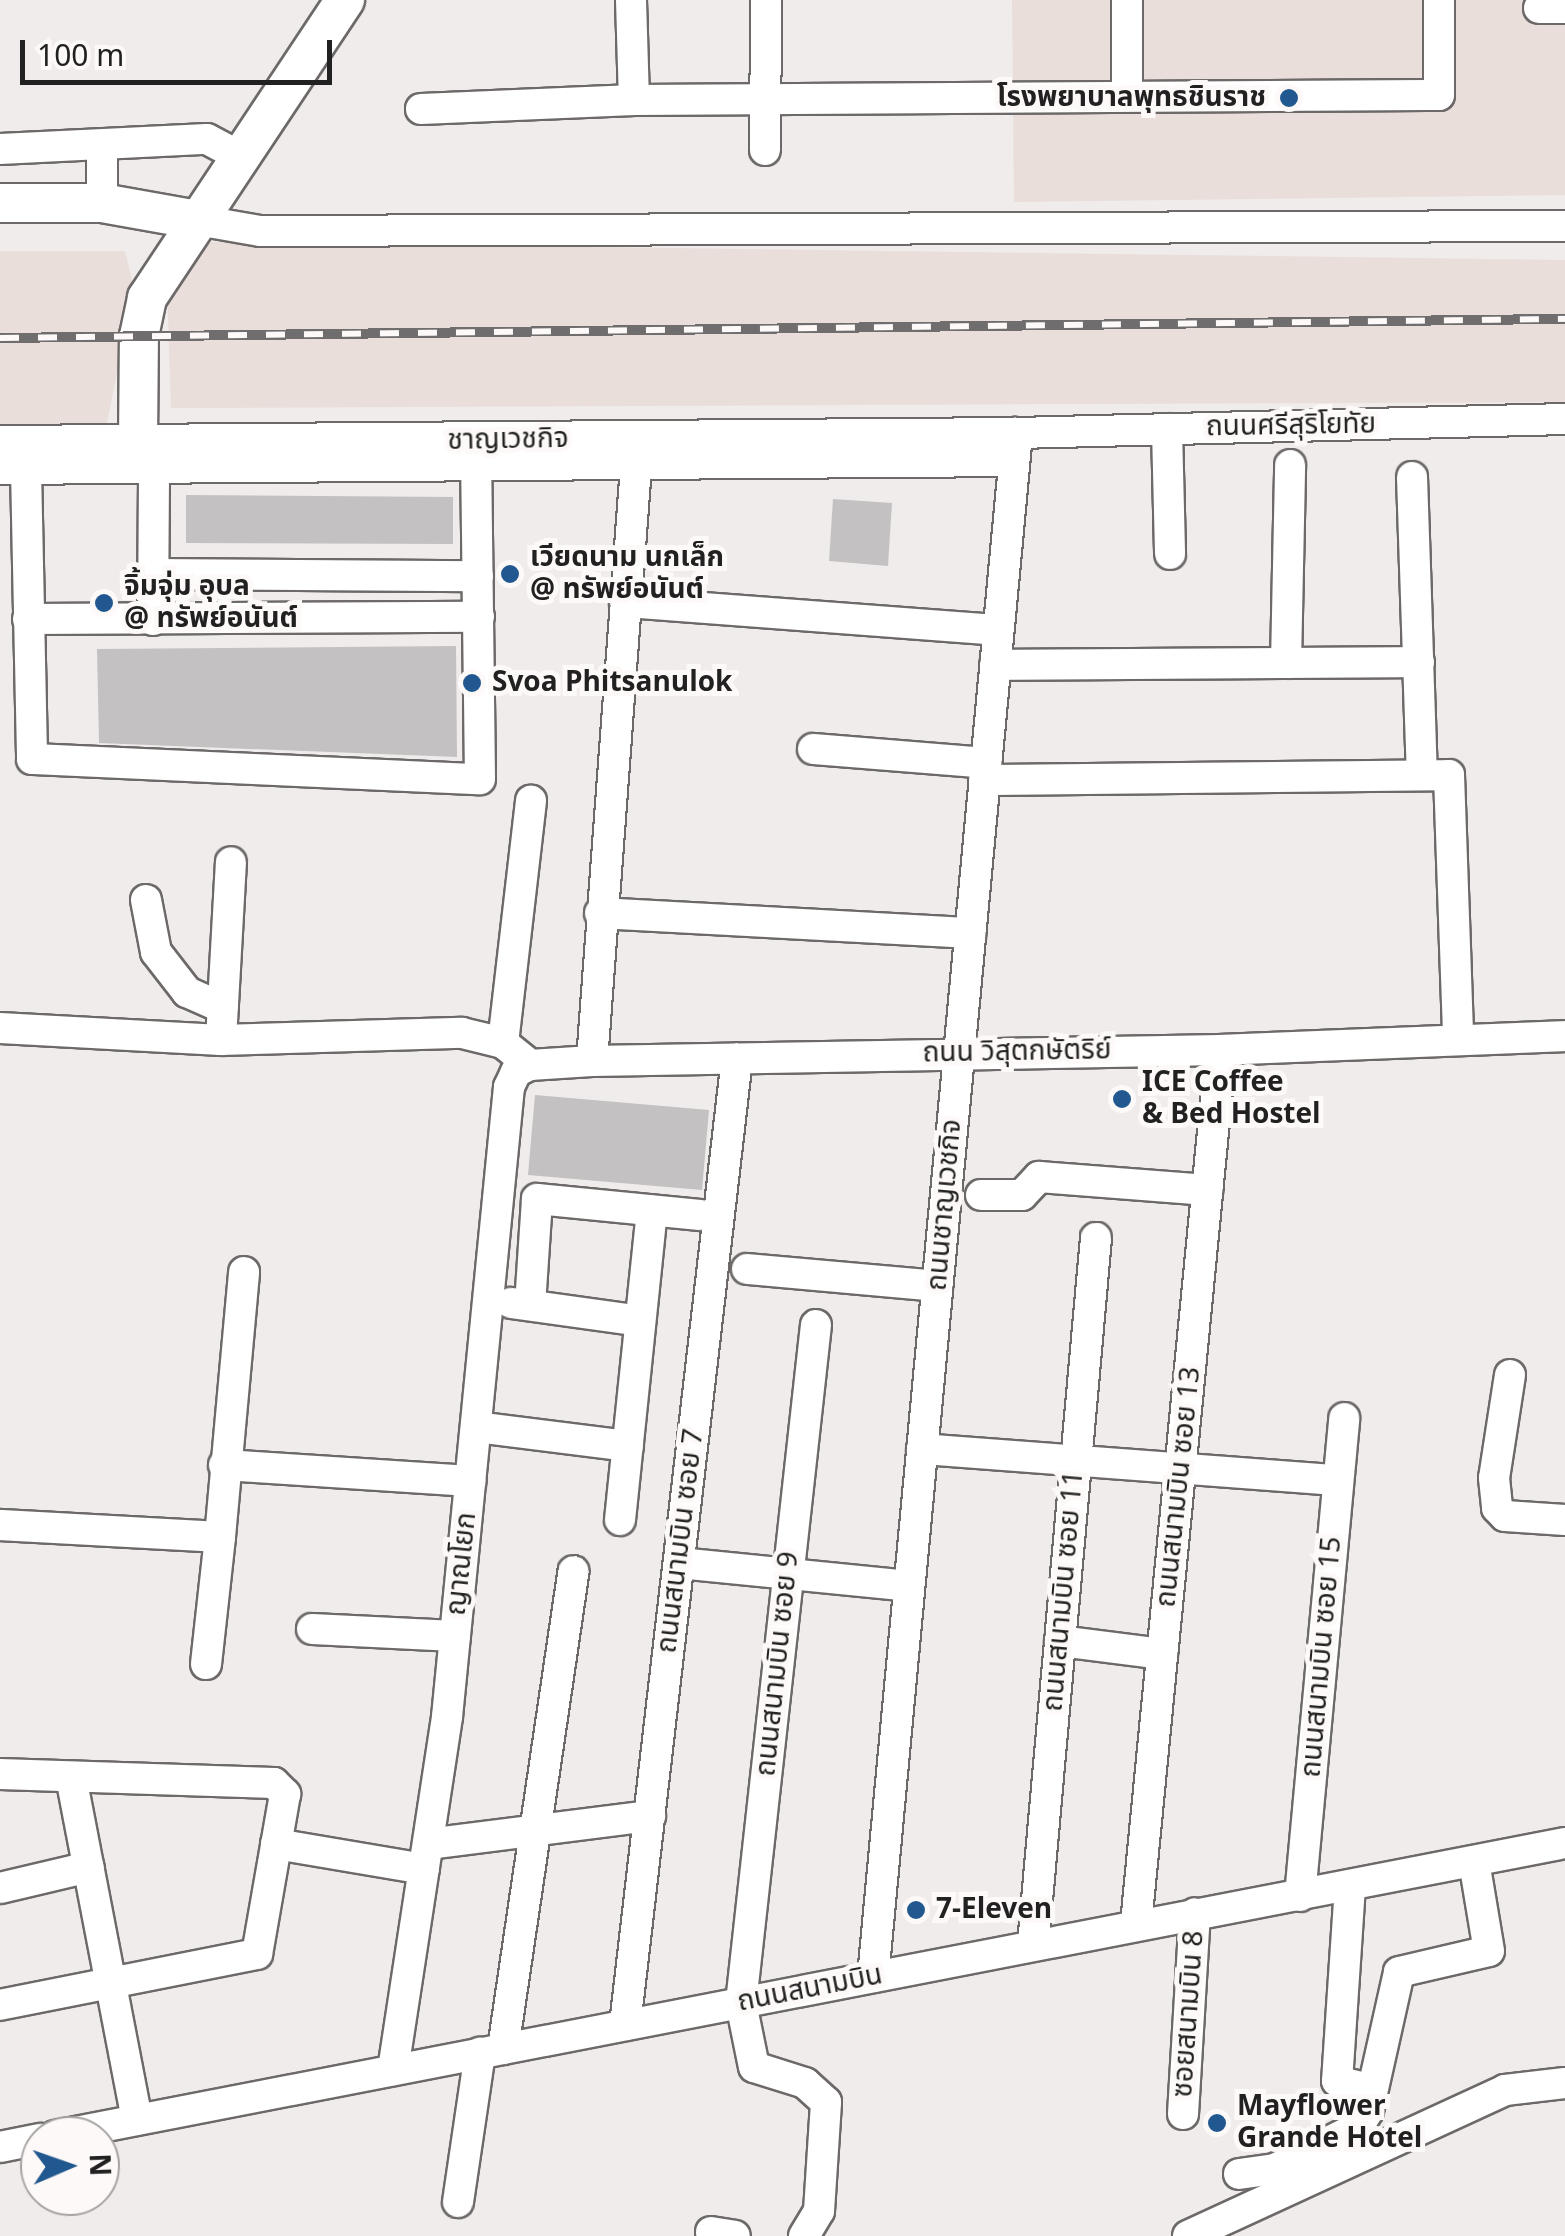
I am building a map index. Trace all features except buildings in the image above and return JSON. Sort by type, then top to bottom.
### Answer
[{"type":"main road","points":[[143,460],[139,336],[146,298],[344,0]]},
{"type":"main road","points":[[0,203],[102,203],[196,220]]},
{"type":"street","points":[[632,0],[634,100]]},
{"type":"street","points":[[765,150],[766,0]]},
{"type":"street","points":[[1127,0],[1127,96]]},
{"type":"street","points":[[421,109],[634,100],[1439,95],[1439,0]]},
{"type":"street","points":[[0,149],[207,139],[242,158]]},
{"type":"street","points":[[102,146],[102,203]]},
{"type":"street","points":[[196,220],[260,231],[1565,226]]},
{"type":"street","name":"ถนนศรีสุริโยทัย","points":[[1015,447],[1168,429],[1565,419]]},
{"type":"street","points":[[1168,429],[1170,554]]},
{"type":"street","name":"ชาญเวชกิจ","points":[[0,441],[143,460],[1015,447]]},
{"type":"street","points":[[476,467],[480,779],[32,759],[28,619],[13,469],[143,460],[636,466],[1015,447]]},
{"type":"street","name":"ถนนชาญเวชกิจ","points":[[872,1977],[1015,447]]},
{"type":"street","points":[[143,460],[154,574],[153,620]]},
{"type":"street","points":[[1286,663],[1290,465]]},
{"type":"street","points":[[592,1062],[636,466]]},
{"type":"street","points":[[1412,478],[1422,774]]},
{"type":"street","points":[[154,574],[478,576]]},
{"type":"street","points":[[625,602],[998,630]]},
{"type":"street","points":[[28,619],[478,616]]},
{"type":"street","points":[[995,665],[1419,662]]},
{"type":"street","points":[[814,749],[985,772],[1450,775],[1458,1037]]},
{"type":"street","points":[[504,1042],[532,800]]},
{"type":"street","points":[[221,1040],[232,862]]},
{"type":"street","points":[[146,900],[156,952],[187,992],[223,1008]]},
{"type":"street","points":[[600,913],[970,933]]},
{"type":"street","points":[[0,1028],[63,1036],[221,1040],[462,1033],[504,1042],[530,1065]]},
{"type":"street","name":"ถนน วิสุตกษัตริย์","points":[[530,1065],[1221,1050],[1458,1037],[1565,1036]]},
{"type":"street","name":"ถนนสนามบิน ซอย 13","points":[[1136,1924],[1221,1050]]},
{"type":"street","name":"ถนนสนามบิน ซอย 7","points":[[626,2025],[737,1058]]},
{"type":"street","name":"ญาณโยก","points":[[393,2070],[455,1636],[509,1088],[516,1072],[530,1065]]},
{"type":"street","points":[[981,1195],[1022,1195],[1039,1177],[1208,1190]]},
{"type":"street","points":[[530,1305],[537,1198],[700,1215]]},
{"type":"street","points":[[620,1520],[652,1211]]},
{"type":"street","name":"ถนนสนามบิน ซอย 11","points":[[1033,1944],[1096,1238]]},
{"type":"street","points":[[747,1269],[937,1286]]},
{"type":"street","points":[[206,1664],[244,1272]]},
{"type":"street","points":[[488,1300],[640,1321]]},
{"type":"street","name":"ถนนสนามบิน ซอย 9","points":[[804,2236],[819,2211],[826,2102],[805,2083],[754,2067],[742,2004],[816,1325]]},
{"type":"street","points":[[1510,1376],[1494,1478],[1497,1508],[1505,1516],[1565,1520]]},
{"type":"street","name":"ถนนสนามบิน ซอย 15","points":[[1300,1896],[1344,1418]]},
{"type":"street","points":[[476,1427],[628,1446]]},
{"type":"street","points":[[922,1449],[1338,1480]]},
{"type":"street","points":[[224,1465],[470,1481]]},
{"type":"street","points":[[0,1526],[220,1537]]},
{"type":"street","points":[[678,1563],[909,1586]]},
{"type":"street","points":[[458,2202],[535,1830],[574,1571]]},
{"type":"street","points":[[312,1628],[455,1636]]},
{"type":"street","points":[[1060,1640],[1162,1654]]},
{"type":"street","points":[[0,1774],[274,1783],[285,1794],[257,1954],[0,2006]]},
{"type":"street","points":[[71,1776],[114,1982],[137,2120]]},
{"type":"street","points":[[276,1844],[426,1856],[535,1830],[650,1816]]},
{"type":"street","name":"ถนนสนามบิน","points":[[120,2123],[1565,1843]]},
{"type":"street","points":[[1239,2174],[1275,2169],[1353,2132],[1368,2111],[1370,2088],[1404,1967],[1490,1951],[1474,1861]]},
{"type":"street","points":[[0,1888],[90,1867]]},
{"type":"street","points":[[1350,1886],[1337,2081],[1370,2088]]},
{"type":"street","name":"ซอยสนามบิน 8","points":[[1182,2114],[1195,1914]]},
{"type":"street","points":[[1200,2233],[1506,2090],[1565,2084]]},
{"type":"shaded area","name":"โรงพยาบาลพุทธชินราช","points":[[1012,0],[1565,0],[1565,195],[1014,202]]},
{"type":"shaded area","points":[[212,242],[1565,260],[1565,402],[171,408],[167,288],[184,263]]},
{"type":"shaded area","points":[[0,251],[125,251],[134,289],[106,427],[0,433]]},
{"type":"railway","points":[[0,338],[1565,319]]},
{"type":"place","name":"โรงพยาบาลพุทธชินราช","points":[[1289,98]]},
{"type":"place","name":"เวียดนาม นกเล็ก @ ทรัพย์อนันต์","points":[[510,574]]},
{"type":"place","name":"จิ้มจุ่ม อุบล @ ทรัพย์อนันต์","points":[[104,603]]},
{"type":"place","name":"Svoa Phitsanulok","points":[[472,683]]},
{"type":"place","name":"ICE Coffee & Bed Hostel","points":[[1122,1099]]},
{"type":"place","name":"7-Eleven","points":[[916,1910]]},
{"type":"place","name":"Mayflower Grande Hotel","points":[[1217,2123]]}]
